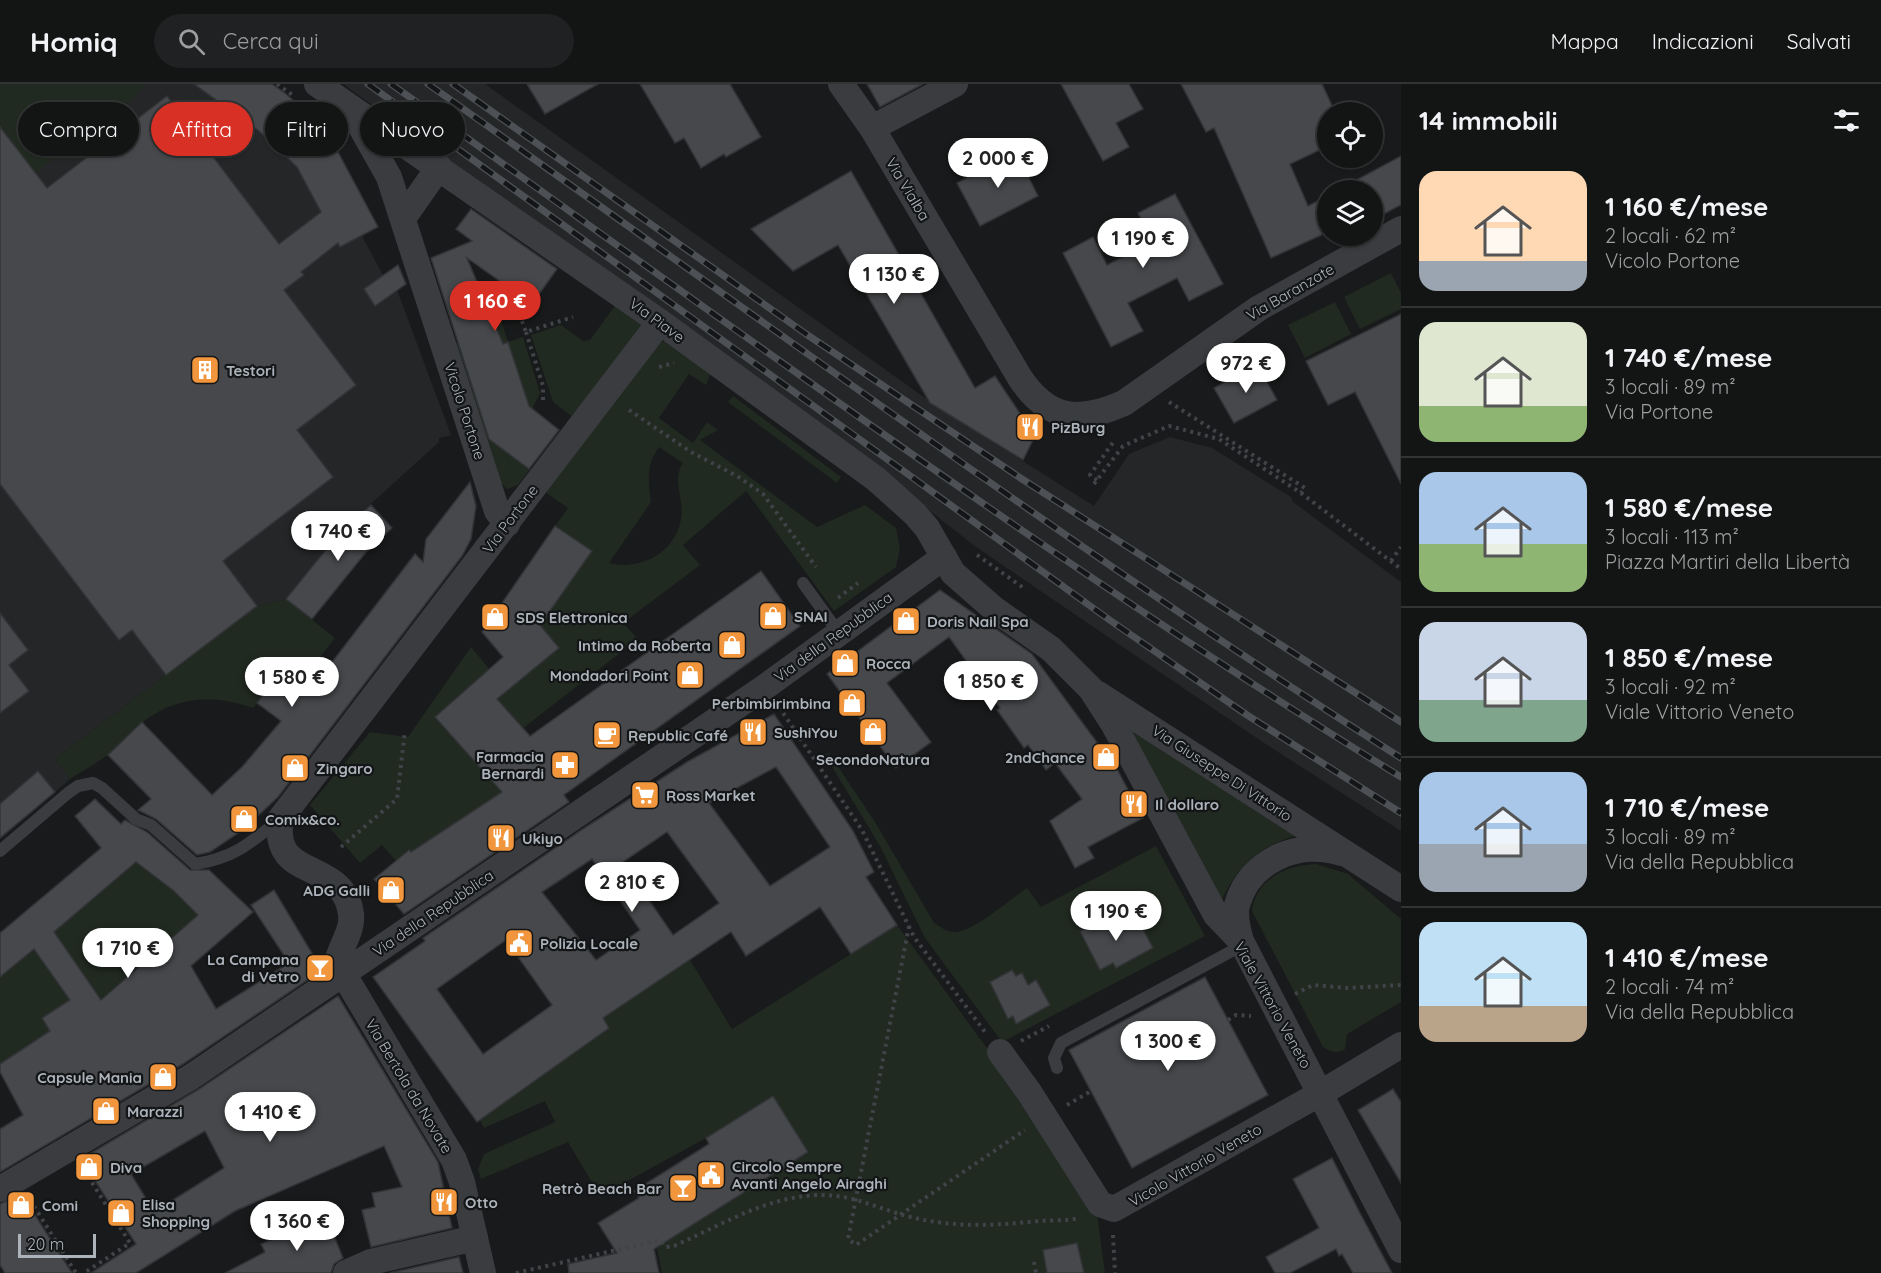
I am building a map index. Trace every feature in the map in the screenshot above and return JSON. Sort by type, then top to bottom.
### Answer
[{"type":"street","name":"Via Piave","points":[[318,84],[660,322],[876,479],[915,514],[944,557]]},
{"type":"street","name":"Via Vialba","points":[[841,84],[872,128],[1020,378],[1034,397],[1055,411]]},
{"type":"street","points":[[872,128],[956,84]]},
{"type":"street","name":"Vicolo Portone","points":[[349,106],[389,177],[404,217],[497,511],[507,524]]},
{"type":"street","points":[[404,217],[439,167]]},
{"type":"street","name":"Via Baranzate","points":[[1055,411],[1081,415],[1103,411],[1124,402],[1259,308],[1401,229]]},
{"type":"street","name":"Via Portone","points":[[281,818],[660,322]]},
{"type":"street","name":"Via della Repubblica","points":[[8,1184],[191,1077],[765,687],[944,557]]},
{"type":"street","name":"Viale Vittorio Veneto","points":[[944,557],[953,573],[972,591],[1051,649],[1090,689],[1131,756],[1216,915],[1242,943],[1401,1250]]},
{"type":"street","name":"Via Giuseppe Di Vittorio","points":[[1090,689],[1401,889]]},
{"type":"street","points":[[281,818],[278,834],[285,851],[296,863],[331,878],[344,894],[351,915],[348,935],[337,963],[341,974]]},
{"type":"street","name":"Via Giuseppe Di Vittorio","points":[[1242,943],[1237,906],[1248,882],[1268,862],[1285,854],[1310,848],[1333,850],[1353,857]]},
{"type":"street","name":"Via Bertola da Novate","points":[[341,974],[454,1160],[483,1273]]},
{"type":"street","name":"Vicolo Vittorio Veneto","points":[[1107,1209],[1121,1207],[1401,1045]]},
{"type":"street","points":[[1000,1052],[1045,1117],[1100,1204],[1107,1209]]},
{"type":"street","points":[[346,1273],[371,1262],[475,1239]]},
{"type":"lane","points":[[802,584],[839,633]]},
{"type":"lane","points":[[0,851],[66,789],[86,783],[102,788],[136,819],[151,825],[195,864],[233,855],[251,844],[281,818]]},
{"type":"lane","points":[[1057,1068],[1054,1058],[1061,1043],[1242,943]]},
{"type":"path","points":[[526,333],[573,317]]},
{"type":"path","points":[[522,321],[543,386],[543,402]]},
{"type":"path","points":[[1164,399],[1305,488],[1301,493]]},
{"type":"path","points":[[629,410],[691,452],[737,476],[763,494],[818,570]]},
{"type":"path","points":[[1114,441],[1090,475],[1096,482],[1123,446],[1169,426],[1219,439],[1301,493],[1401,569]]},
{"type":"path","points":[[1390,561],[1401,547]]},
{"type":"path","points":[[977,555],[1025,589]]},
{"type":"path","points":[[838,598],[858,583]]},
{"type":"path","points":[[831,588],[845,608]]},
{"type":"path","points":[[765,687],[862,830],[915,937],[1000,1052]]},
{"type":"path","points":[[341,848],[397,799],[405,730]]},
{"type":"path","points":[[909,925],[848,1239],[856,1245],[1045,1117]]},
{"type":"path","points":[[1292,996],[1312,985],[1348,988],[1401,985]]},
{"type":"path","points":[[1228,1020],[1236,1015],[1260,1014]]},
{"type":"path","points":[[70,1149],[130,1243],[84,1273]]},
{"type":"path","points":[[8,1184],[76,1273]]},
{"type":"path","points":[[516,1273],[662,1239],[666,1247],[674,1246],[761,1205],[790,1197],[822,1195],[856,1199],[900,1215],[942,1225],[982,1227],[1074,1219],[1107,1209],[1113,1233],[1115,1273]]},
{"type":"path","points":[[1034,1262],[1036,1273]]},
{"type":"shaded area","points":[[0,84],[272,84],[295,102],[265,102],[265,156],[340,156],[378,227],[362,236],[383,275],[398,265],[406,284],[397,290],[451,435],[439,438],[439,442],[341,531],[286,599],[257,606],[55,759],[70,779],[55,792],[38,771],[0,804]]},
{"type":"shaded area","points":[[0,84],[144,84],[136,96],[128,102],[18,102],[18,151],[0,127]]},
{"type":"shaded area","points":[[343,84],[485,84],[942,410],[1094,506],[1129,454],[1170,437],[1212,448],[1291,497],[1293,502],[1401,582],[1401,831],[1261,741],[976,547],[855,452],[443,156],[465,156],[465,102],[368,102]]},
{"type":"shaded area","points":[[22,156],[57,156],[35,173]]},
{"type":"shaded area","points":[[1391,273],[1401,293],[1401,309],[1360,329],[1344,297]]},
{"type":"shaded area","points":[[619,300],[645,321],[577,420],[553,402],[531,335],[561,325],[583,341],[590,340]]},
{"type":"shaded area","points":[[1335,302],[1351,334],[1305,358],[1288,325]]},
{"type":"shaded area","points":[[501,320],[508,342],[523,337],[540,393],[532,409],[489,439],[530,469],[518,485],[507,489],[500,482],[455,344]]},
{"type":"shaded area","points":[[668,341],[711,372],[706,385],[689,374],[659,418],[693,443],[707,422],[718,430],[700,440],[817,527],[865,505],[896,528],[900,549],[896,567],[834,611],[746,491],[683,545],[700,565],[623,623],[638,639],[518,732],[510,713],[479,679],[436,718],[502,792],[396,861],[382,845],[360,863],[310,805],[370,732],[408,737],[471,647],[491,671],[505,660],[521,679],[559,648],[540,625],[591,551],[555,526],[568,508],[542,490],[661,342]],"holes":[[[659,447],[683,463],[678,477],[682,512],[672,541],[664,550],[644,562],[621,565],[609,563],[651,502],[649,473],[652,460]]]},
{"type":"shaded area","points":[[733,396],[841,477],[837,483],[728,402]]},
{"type":"shaded area","points":[[286,599],[335,638],[303,679],[285,666],[253,708],[210,699],[182,702],[168,707],[155,713],[134,729],[109,754],[70,779],[55,759],[257,606]]},
{"type":"shaded area","points":[[1119,718],[1300,835],[1274,844],[1253,857],[1235,876],[1222,900]]},
{"type":"shaded area","points":[[829,753],[875,822],[934,923],[944,929],[955,932],[972,927],[1027,888],[1041,907],[1156,846],[1205,936],[1002,1042],[925,938],[880,846],[825,755]]},
{"type":"shaded area","points":[[136,862],[188,901],[186,903],[198,915],[101,999],[54,932]]},
{"type":"shaded area","points":[[1316,864],[1348,874],[1401,919],[1401,1002],[1347,1034],[1345,1049],[1337,1052],[1323,1047],[1252,911],[1259,890],[1274,876],[1294,867]]},
{"type":"shaded area","points":[[897,925],[1022,1096],[1097,1214],[1105,1273],[662,1273],[656,1244],[666,1241],[808,1152],[773,1096],[706,1138],[600,1196],[568,1142],[481,1179],[478,1169],[484,1154],[555,1122],[545,1101],[484,1128],[480,1120],[609,1028],[603,1018],[690,960],[732,1029]]},
{"type":"shaded area","points":[[34,949],[70,1000],[42,1018],[50,1031],[0,1064],[0,977]]},
{"type":"building","name":"Testori","points":[[194,84],[272,84],[295,102],[265,102],[265,137],[253,127],[253,102],[219,102]]},
{"type":"building","points":[[527,84],[598,84],[545,114]]},
{"type":"building","points":[[640,84],[730,84],[761,137],[726,157],[724,154],[701,168],[684,138],[675,143]]},
{"type":"building","points":[[867,84],[923,84],[880,107]]},
{"type":"building","points":[[1061,84],[1129,84],[1143,109],[1116,123],[1129,147],[1103,161]]},
{"type":"building","points":[[1181,84],[1322,84],[1330,102],[1317,102],[1317,151],[1290,164],[1308,206],[1317,202],[1317,237],[1271,258],[1214,128],[1206,132]]},
{"type":"building","name":"Testori","points":[[167,96],[172,102],[159,102]]},
{"type":"building","name":"Testori","points":[[151,108],[151,156],[212,156],[279,244],[321,212],[297,167],[285,156],[340,156],[378,227],[340,247],[338,243],[301,272],[304,275],[284,290],[356,385],[297,430],[333,477],[223,561],[257,606],[166,675],[132,630],[119,640],[0,484],[0,127],[18,150],[18,156],[22,156],[47,188],[89,156],[139,156],[139,117]]},
{"type":"building","points":[[1016,152],[1038,196],[980,226],[957,183]]},
{"type":"building","points":[[1401,156],[1401,205],[1383,214],[1383,180],[1357,180],[1383,168],[1383,166]]},
{"type":"building","points":[[851,171],[975,388],[995,376],[1035,436],[1023,460],[930,403],[838,245],[793,271],[751,229]]},
{"type":"building","points":[[1175,194],[1223,284],[1189,301],[1177,278],[1128,303],[1143,331],[1111,347],[1063,253],[1093,237],[1107,265],[1153,241],[1138,213]]},
{"type":"building","points":[[471,209],[557,269],[532,304],[467,258],[503,344],[508,342],[529,406],[559,430],[529,469],[489,439],[431,258],[472,241],[456,229]]},
{"type":"building","points":[[398,265],[406,284],[375,306],[364,289]]},
{"type":"building","points":[[1401,314],[1401,484],[1355,392],[1328,405],[1306,361]]},
{"type":"building","points":[[1257,364],[1277,400],[1234,423],[1214,388]]},
{"type":"building","points":[[470,482],[476,506],[471,539],[462,556],[278,797],[244,829],[210,852],[197,855],[156,819],[138,810],[151,799],[108,755],[142,722],[212,795],[242,767],[281,721],[257,703],[285,665],[313,687],[415,554],[423,562],[426,539]]},
{"type":"building","points":[[371,505],[392,528],[367,551],[312,619],[286,599],[341,531]]},
{"type":"building","points":[[555,526],[592,551],[540,625],[559,648],[497,699],[530,736],[761,571],[800,626],[564,795],[569,802],[404,914],[374,879],[409,850],[411,852],[502,792],[435,717],[503,657],[482,632]]},
{"type":"building","points":[[940,590],[1032,654],[1118,771],[1143,818],[1088,847],[1094,858],[1075,868],[1050,821],[1082,799],[1055,763],[1046,770],[1028,745],[1024,748],[997,710],[1000,708],[949,637],[887,683],[931,742],[896,768],[827,674]]},
{"type":"building","points":[[0,613],[28,650],[9,665],[29,691],[0,713]]},
{"type":"building","points":[[774,714],[853,831],[874,872],[866,877],[897,925],[851,954],[820,907],[746,956],[731,932],[603,1018],[609,1028],[477,1122],[373,977],[425,941],[423,938],[586,827],[687,762]],"holes":[[[776,767],[830,847],[770,886],[709,803]],[[667,832],[719,903],[673,935],[623,862]],[[592,859],[640,930],[596,960],[542,892]],[[506,940],[552,1005],[483,1054],[437,989]]]},
{"type":"building","points":[[38,771],[55,792],[0,838],[0,804]]},
{"type":"building","points":[[95,799],[121,824],[125,820],[147,832],[190,870],[209,870],[253,912],[191,966],[216,1009],[289,963],[251,905],[274,890],[322,970],[183,1064],[0,1172],[0,1129],[23,1115],[0,1072],[0,1064],[50,1031],[42,1018],[70,1000],[34,949],[0,977],[0,933],[101,848],[75,816]],"holes":[[[136,862],[174,891],[198,915],[101,1000],[54,932]]]},
{"type":"building","points":[[1135,914],[1153,948],[1116,968],[1113,963],[1100,970],[1080,931],[1104,918],[1109,927]]},
{"type":"building","points":[[1012,970],[1016,976],[1022,973],[1028,985],[1036,980],[1050,1005],[1016,1024],[1013,1016],[1008,1019],[990,982]]},
{"type":"building","points":[[1205,977],[1268,1095],[1132,1168],[1069,1050]]},
{"type":"building","points":[[338,996],[438,1162],[452,1228],[371,1247],[362,1210],[375,1207],[372,1193],[402,1187],[384,1146],[235,1211],[136,1273],[91,1273],[136,1244],[81,1159],[199,1089]],"holes":[[[205,1131],[224,1168],[154,1212],[131,1174]]]},
{"type":"building","points":[[1393,1089],[1401,1102],[1401,1183],[1358,1110]]},
{"type":"building","points":[[773,1096],[808,1152],[654,1249],[659,1273],[569,1273],[568,1264],[617,1253],[598,1223],[639,1198],[634,1191],[709,1144],[706,1138]]},
{"type":"building","points":[[1332,1158],[1392,1273],[1353,1273],[1342,1254],[1339,1256],[1336,1249],[1290,1273],[1275,1273],[1266,1257],[1319,1228],[1293,1179]]},
{"type":"building","points":[[21,1194],[72,1273],[5,1273],[0,1265],[0,1204]]},
{"type":"building","points":[[326,1216],[343,1258],[334,1264],[331,1273],[225,1273],[265,1252],[261,1244]]},
{"type":"building","points":[[1077,1243],[1084,1273],[1047,1273],[1043,1250]]},
{"type":"building","points":[[459,1257],[463,1273],[390,1273]]},
{"type":"railway","points":[[368,84],[1111,621],[1247,715],[1401,813]]},
{"type":"railway","points":[[391,84],[765,351],[1016,526],[1271,696],[1401,777]]},
{"type":"railway","points":[[428,84],[1032,511],[1154,595],[1401,758]]},
{"type":"railway","points":[[453,84],[806,334],[1022,479],[1401,722]]},
{"type":"place","name":"Testori","points":[[205,370]]},
{"type":"place","name":"PizBurg","points":[[1030,427]]},
{"type":"place","name":"SNAI","points":[[773,616]]},
{"type":"place","name":"SDS Elettronica","points":[[495,617]]},
{"type":"place","name":"Doris Nail Spa","points":[[906,621]]},
{"type":"place","name":"Intimo da Roberta","points":[[732,645]]},
{"type":"place","name":"Rocca","points":[[845,663]]},
{"type":"place","name":"Mondadori Point","points":[[690,675]]},
{"type":"place","name":"Perbimbirimbina","points":[[852,703]]},
{"type":"place","name":"SushiYou","points":[[753,732]]},
{"type":"place","name":"SecondoNatura","points":[[873,732]]},
{"type":"place","name":"Republic Café","points":[[607,735]]},
{"type":"place","name":"2ndChance","points":[[1106,757]]},
{"type":"place","name":"Farmacia Bernardi","points":[[565,765]]},
{"type":"place","name":"Zingaro","points":[[295,768]]},
{"type":"place","name":"Ross Market","points":[[645,795]]},
{"type":"place","name":"Il dollaro","points":[[1134,804]]},
{"type":"place","name":"Comix&co.","points":[[244,819]]},
{"type":"place","name":"Ukiyo","points":[[501,838]]},
{"type":"place","name":"ADG Galli","points":[[391,890]]},
{"type":"place","name":"Polizia Locale","points":[[519,943]]},
{"type":"place","name":"La Campana di Vetro","points":[[320,968]]},
{"type":"place","name":"Capsule Mania","points":[[163,1077]]},
{"type":"place","name":"Marazzi","points":[[106,1111]]},
{"type":"place","name":"Diva","points":[[89,1167]]},
{"type":"place","name":"Circolo Sempre Avanti Angelo Airaghi","points":[[711,1175]]},
{"type":"place","name":"Retrò Beach Bar","points":[[683,1188]]},
{"type":"place","name":"Otto","points":[[444,1202]]},
{"type":"place","name":"Comi","points":[[21,1205]]},
{"type":"place","name":"Elisa Shopping","points":[[121,1213]]}]
